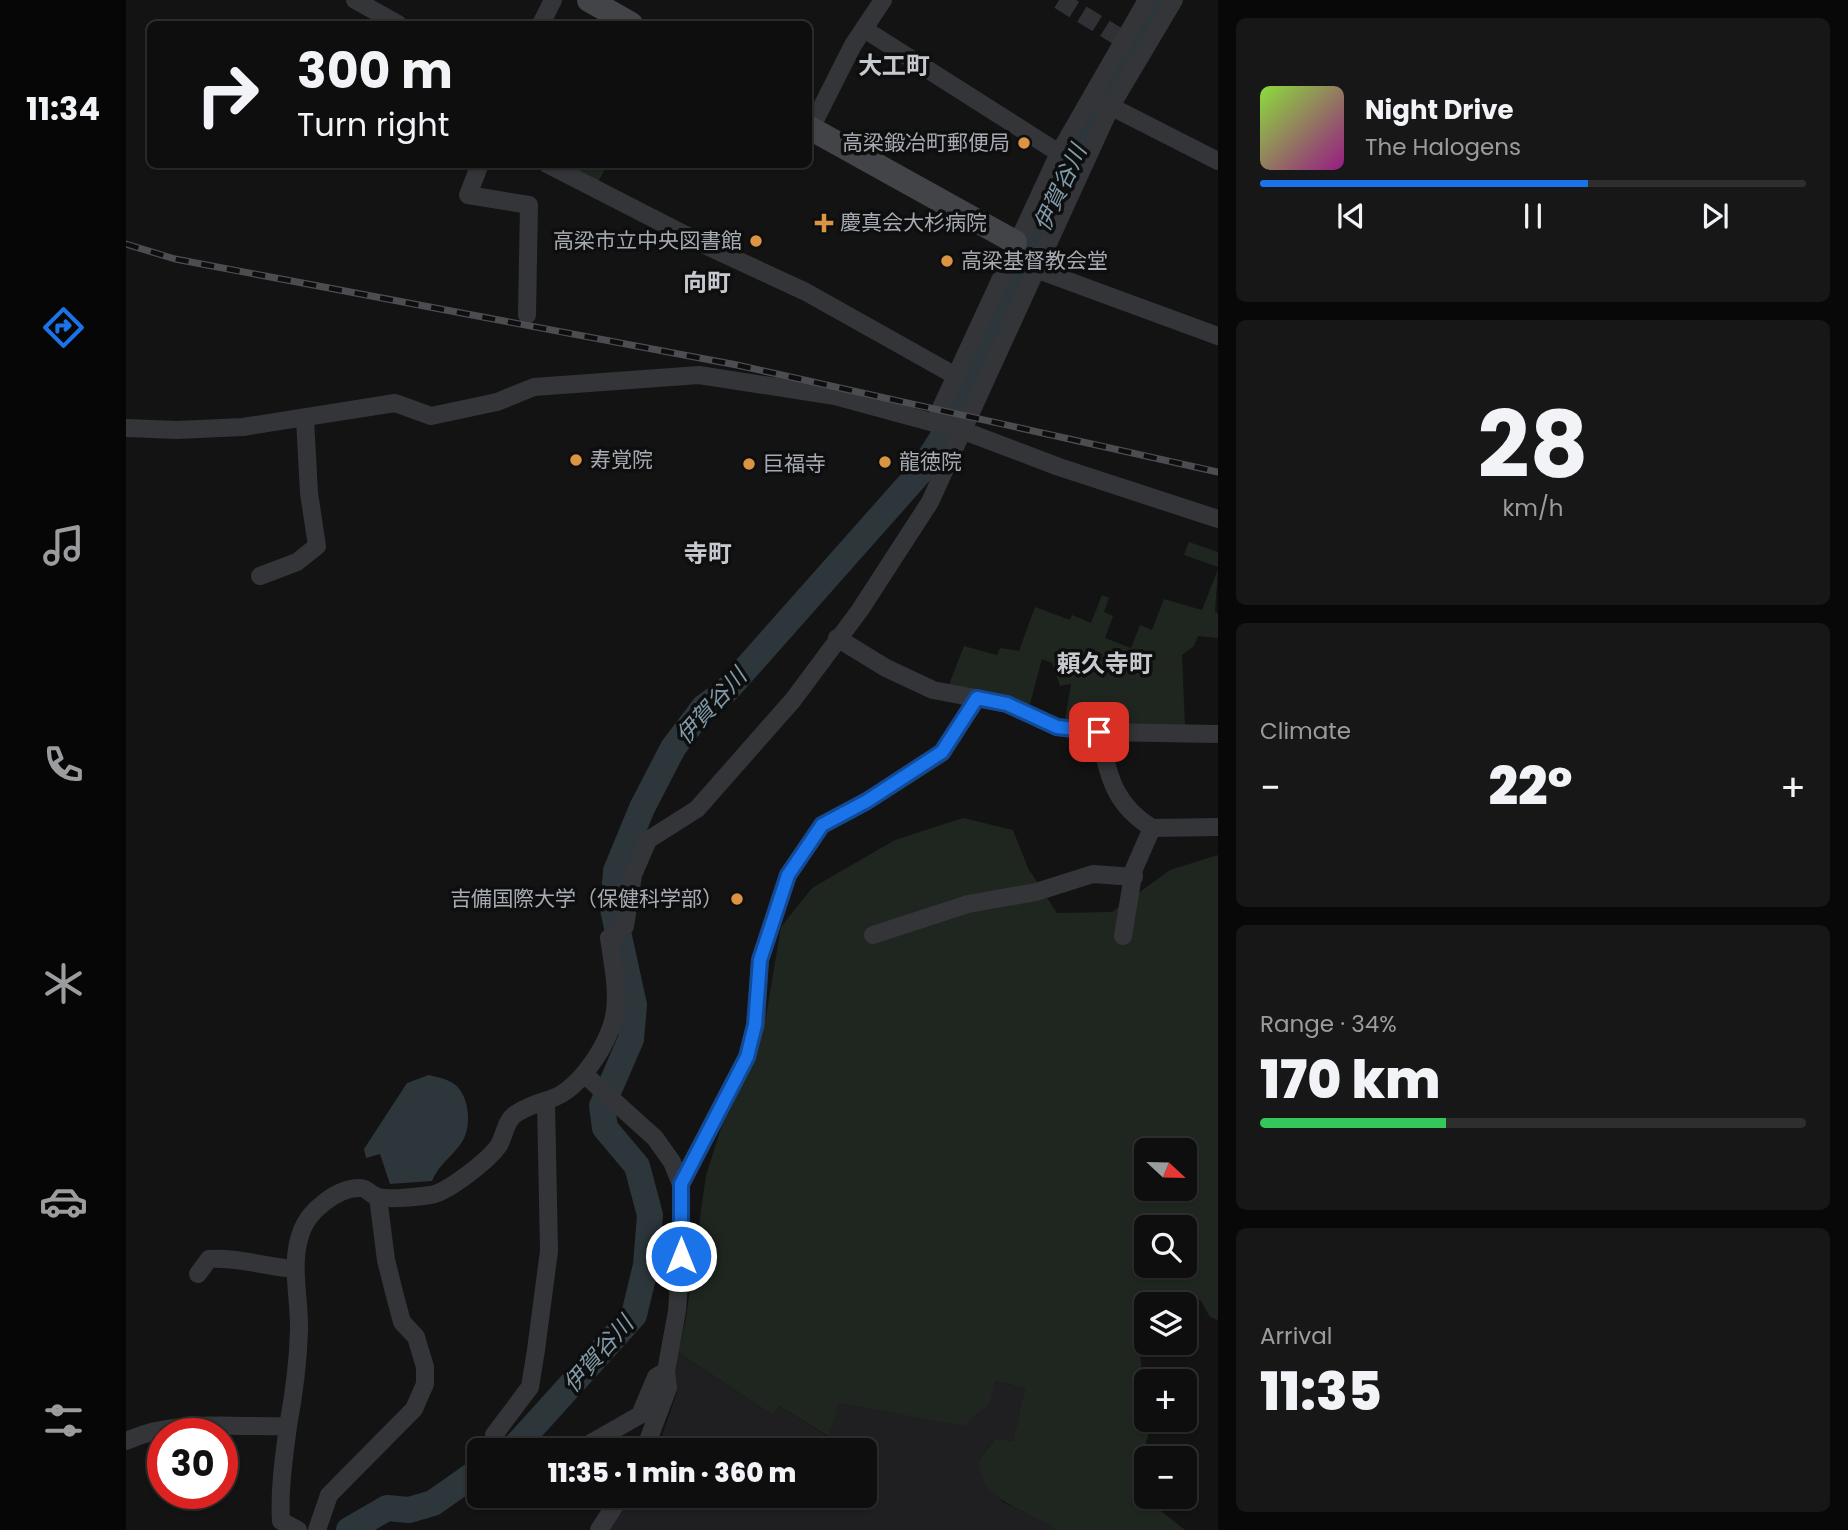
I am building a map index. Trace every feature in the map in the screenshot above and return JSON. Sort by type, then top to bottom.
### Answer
[{"type":"street","points":[[355,0],[393,21]]},
{"type":"street","points":[[542,21],[553,0]]},
{"type":"street","points":[[589,0],[626,21]]},
{"type":"street","points":[[812,123],[883,0]]},
{"type":"street","points":[[935,423],[954,375],[1027,254],[1147,0]]},
{"type":"street","points":[[298,1530],[281,1521],[279,1499],[296,1386],[299,1330],[295,1269],[303,1227],[325,1202],[356,1187],[364,1188],[378,1197],[432,1195],[446,1191],[488,1157],[516,1113],[566,1093],[588,1077],[619,1002],[609,938],[625,926],[633,875],[648,840],[697,809],[736,769],[793,700],[860,610],[930,502],[964,431],[1027,254],[1059,153],[1101,101],[1170,1]]},
{"type":"street","points":[[864,29],[1059,153]]},
{"type":"street","points":[[1101,101],[1218,161]]},
{"type":"street","points":[[812,128],[1027,254],[1041,271],[1218,336]]},
{"type":"street","points":[[478,168],[468,195],[529,205],[527,315]]},
{"type":"street","points":[[555,168],[707,246],[806,292],[954,375]]},
{"type":"street","points":[[126,428],[177,430],[243,427],[395,403],[431,416],[497,402],[534,387],[699,375],[835,396],[964,431],[1084,476],[1218,519]]},
{"type":"street","points":[[260,576],[297,562],[317,546],[309,493],[305,419]]},
{"type":"street","points":[[837,638],[886,668],[933,690],[1007,704],[1057,727],[1099,732],[1218,734]]},
{"type":"street","points":[[681,1184],[747,1057],[755,1025],[760,960],[788,875],[822,825],[867,801],[942,752],[977,698]]},
{"type":"street","points":[[1099,732],[1110,779],[1121,802],[1132,816],[1152,828],[1218,827]]},
{"type":"street","points":[[1123,936],[1134,869],[1152,828]]},
{"type":"street","points":[[873,935],[968,904],[1036,892],[1093,874],[1134,877]]},
{"type":"street","points":[[588,1077],[655,1138],[672,1162],[681,1184],[681,1256],[677,1311],[666,1371],[668,1388],[649,1438]]},
{"type":"street","points":[[501,1438],[530,1387],[549,1251],[546,1103]]},
{"type":"street","points":[[317,1530],[329,1495],[414,1409],[425,1384],[425,1367],[416,1337],[401,1322],[386,1260],[378,1197]]},
{"type":"street","points":[[198,1274],[209,1259],[230,1258],[267,1267],[295,1269]]},
{"type":"street","points":[[600,1438],[640,1415],[656,1377],[666,1371]]},
{"type":"street","points":[[126,1441],[149,1431],[176,1425],[288,1426]]},
{"type":"street","points":[[599,1530],[613,1508]]},
{"type":"shaded area","points":[[567,168],[605,168],[598,182]]},
{"type":"shaded area","points":[[1189,542],[1218,552],[1218,567],[1184,555]]},
{"type":"shaded area","points":[[1218,569],[1215,612],[1218,613],[1218,638],[1198,636],[1194,646],[1182,655],[1185,727],[1064,725],[1071,684],[1060,686],[1052,663],[1042,659],[1028,711],[948,687],[964,646],[997,655],[1000,648],[1019,651],[1035,607],[1070,620],[1072,615],[1091,623],[1102,595],[1109,598],[1104,612],[1113,616],[1105,638],[1131,648],[1140,625],[1152,630],[1164,599],[1202,610]]},
{"type":"shaded area","points":[[963,818],[1013,830],[1028,868],[1057,913],[1112,912],[1170,870],[1218,855],[1218,1320],[1210,1317],[1201,1301],[1197,1299],[1197,1292],[1134,1292],[1134,1355],[1140,1355],[1142,1369],[1134,1369],[1134,1432],[1149,1432],[1145,1446],[1134,1446],[1134,1509],[1158,1509],[1185,1530],[1055,1530],[996,1495],[981,1474],[980,1459],[995,1439],[1013,1441],[1025,1388],[995,1381],[990,1402],[964,1426],[839,1403],[828,1436],[779,1406],[773,1415],[678,1352],[686,1318],[706,1175],[722,1125],[753,1063],[763,1034],[781,927],[812,888],[895,840]]},
{"type":"shaded area","points":[[429,1075],[451,1082],[462,1093],[468,1118],[465,1135],[432,1181],[390,1184],[380,1154],[366,1158],[364,1149],[407,1083]]},
{"type":"shaded area","points":[[678,1352],[773,1415],[779,1406],[827,1436],[839,1403],[963,1425],[995,1381],[1025,1388],[1013,1441],[995,1439],[980,1459],[986,1482],[1003,1502],[1046,1522],[1055,1530],[609,1530],[621,1508],[877,1508],[877,1438],[661,1438],[677,1392],[674,1366]]},
{"type":"waterway","name":"伊賀谷川","points":[[523,1438],[634,1315],[646,1265],[650,1215],[637,1166],[605,1128],[602,1106],[631,1039],[634,1005],[613,909],[616,871],[642,808],[673,748],[704,707],[726,691],[921,471],[941,440],[1091,121],[1161,0]]},
{"type":"waterway","name":"伊賀谷川","points":[[349,1530],[387,1508],[409,1510],[433,1503],[467,1479]]},
{"type":"tunnel","points":[[1059,0],[1122,39]]},
{"type":"railway","points":[[126,244],[175,259],[737,365],[1218,472]]},
{"type":"place","name":"高梁鍛冶町郵便局","points":[[1024,143]]},
{"type":"place","name":"慶真会大杉病院","points":[[824,223]]},
{"type":"place","name":"高梁市立中央図書館","points":[[756,241]]},
{"type":"place","name":"高梁基督教会堂","points":[[947,261]]},
{"type":"place","name":"寿覚院","points":[[576,460]]},
{"type":"place","name":"龍徳院","points":[[885,462]]},
{"type":"place","name":"巨福寺","points":[[749,464]]},
{"type":"place","name":"吉備国際大学（保健科学部）","points":[[737,899]]},
{"type":"district","name":"大工町","points":[[894,66]]},
{"type":"district","name":"向町","points":[[707,283]]},
{"type":"district","name":"寺町","points":[[708,554]]},
{"type":"district","name":"頼久寺町","points":[[1105,664]]},
{"type":"route","points":[[681,1256],[681,1184],[747,1057],[755,1025],[756,983],[760,960],[775,907],[788,875],[822,825],[867,801],[942,752],[977,698],[1007,704],[1057,727],[1099,732]]}]
